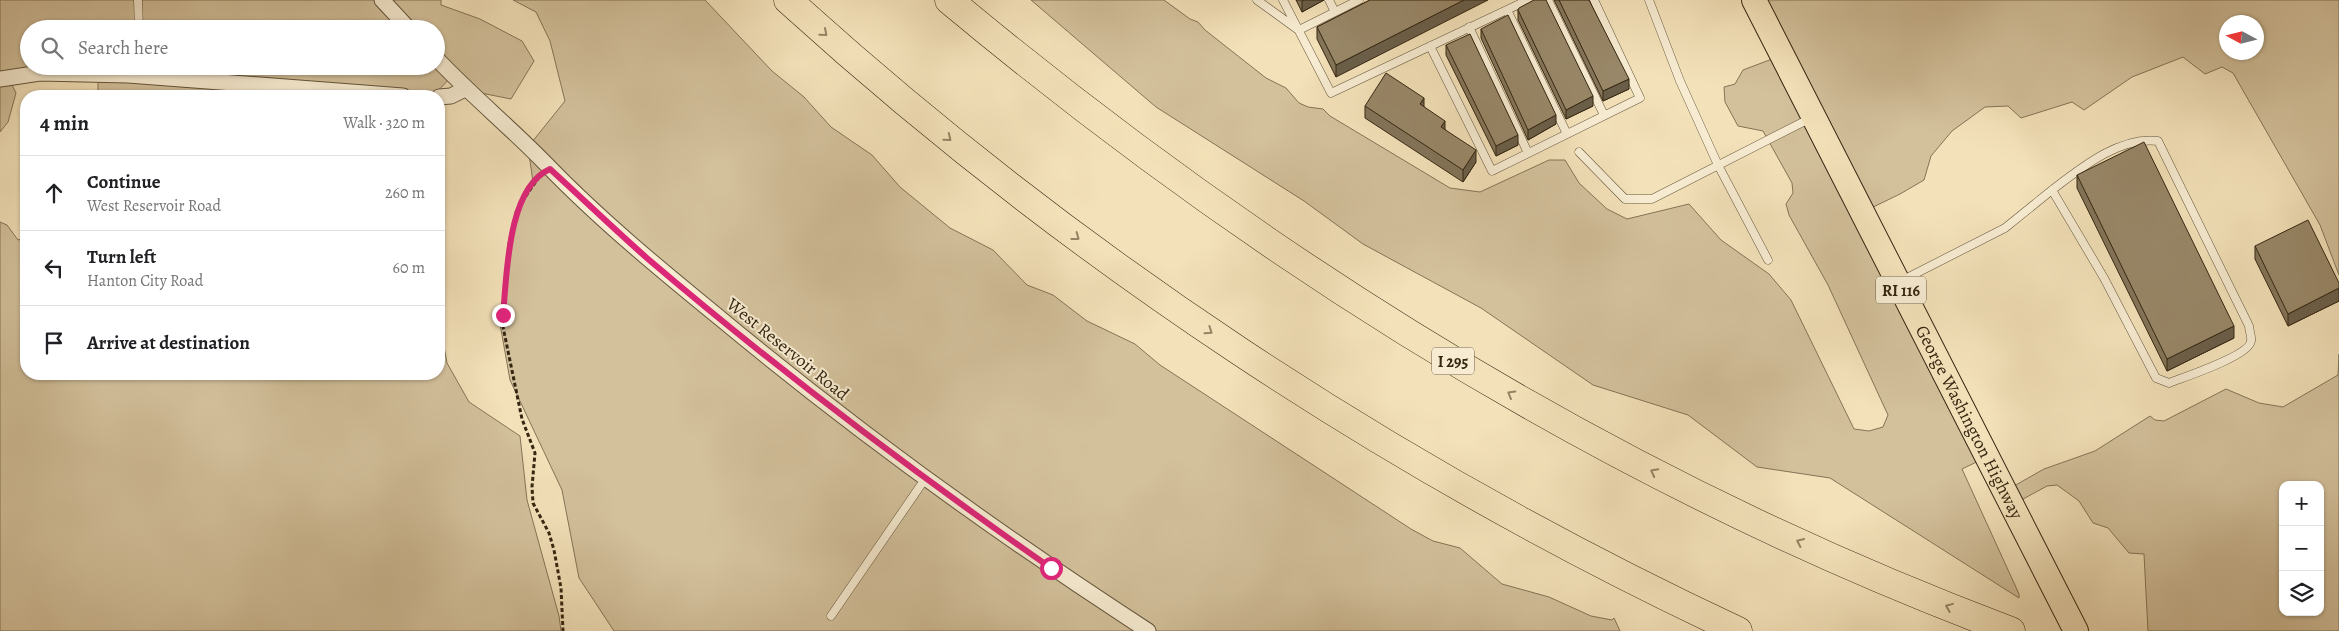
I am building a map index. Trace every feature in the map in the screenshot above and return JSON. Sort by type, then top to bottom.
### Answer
[{"type":"highway","points":[[788,0],[905,102],[1005,183],[1145,287],[1252,360],[1354,425],[1504,512],[1618,572],[1738,631]]},
{"type":"highway","name":"I 295","points":[[949,0],[1046,80],[1176,178],[1322,280],[1434,349],[1569,426],[1695,492],[1866,572],[2011,631]]},
{"type":"main road","name":"George Washington Highway","points":[[1754,0],[2076,631]]},
{"type":"street","points":[[382,0],[400,20]]},
{"type":"street","name":"West Reservoir Road","points":[[445,68],[465,89],[647,258],[747,341],[925,479],[1051,568],[1148,631]]},
{"type":"street","points":[[0,79],[25,75]]},
{"type":"street","points":[[184,75],[340,90]]},
{"type":"street","points":[[445,96],[451,96],[465,89]]},
{"type":"lane","points":[[138,0],[139,20]]},
{"type":"lane","points":[[1257,0],[1299,30]]},
{"type":"lane","points":[[1283,0],[1331,93],[1527,0]]},
{"type":"lane","points":[[1329,0],[1335,12]]},
{"type":"lane","points":[[1299,30],[1359,0]]},
{"type":"lane","points":[[1548,0],[1604,115]]},
{"type":"lane","points":[[1430,46],[1492,171],[1640,98],[1594,0]]},
{"type":"lane","points":[[1659,0],[1650,2],[1680,81],[1718,165],[1768,260]]},
{"type":"lane","points":[[1507,10],[1567,134]]},
{"type":"lane","points":[[1469,28],[1528,153]]},
{"type":"lane","points":[[1579,152],[1625,199],[1652,199],[1813,117]]},
{"type":"lane","points":[[1898,282],[2005,228],[2052,190],[2095,158],[2144,139],[2158,140],[2249,326],[2251,342],[2246,350],[2200,372],[2169,383],[2156,378],[2104,278],[2052,190]]},
{"type":"lane","points":[[831,616],[925,479]]},
{"type":"path","points":[[550,169],[542,173],[530,187],[521,203],[509,251],[502,322],[522,419],[535,452],[532,487],[533,503],[549,533],[554,550],[561,588],[563,631]]},
{"type":"shaded area","points":[[0,0],[441,0],[441,5],[480,19],[522,41],[534,61],[511,99],[476,92],[451,77],[439,90],[333,90],[283,87],[281,90],[98,90],[98,76],[9,79],[16,93],[8,122],[0,132]]},
{"type":"shaded area","points":[[513,0],[705,0],[772,71],[804,97],[831,127],[872,155],[900,187],[950,228],[993,250],[1027,285],[1053,295],[1087,321],[1135,344],[1160,365],[1411,529],[1433,541],[1460,548],[1502,584],[1549,597],[1591,616],[1612,620],[1614,618],[1620,631],[614,631],[579,578],[562,490],[510,380],[500,324],[508,243],[515,212],[525,192],[533,182],[528,147],[565,101],[550,41],[536,12]]},
{"type":"shaded area","points":[[1031,0],[1164,0],[1190,19],[1198,22],[1205,30],[1266,78],[1286,88],[1299,103],[1308,107],[1323,109],[1330,116],[1450,188],[1480,192],[1549,160],[1565,160],[1579,183],[1607,209],[1627,219],[1689,204],[1721,240],[1769,274],[1791,300],[1854,429],[1869,431],[1883,427],[1888,415],[1828,285],[1789,215],[1786,204],[1793,193],[1792,183],[1763,131],[1738,126],[1725,102],[1724,87],[1735,84],[1743,70],[1780,56],[1757,0],[2339,0],[2339,275],[2320,225],[2233,73],[2222,67],[2205,74],[2183,57],[2132,77],[2084,110],[2072,102],[2021,118],[2008,106],[1985,107],[1952,131],[1931,156],[1924,180],[1865,211],[1987,457],[1962,469],[2019,594],[2019,598],[1830,478],[1757,467],[1688,415],[1593,385],[1481,308],[1363,244],[1304,201],[1156,107]]},
{"type":"shaded area","points":[[0,222],[7,225],[18,240],[20,240],[20,380],[445,380],[445,352],[447,363],[469,402],[520,436],[527,500],[559,616],[561,631],[0,631]]},
{"type":"shaded area","points":[[2339,354],[2339,631],[2148,631],[2144,554],[2129,553],[2108,528],[2093,523],[2079,501],[2057,485],[2047,486],[2014,504],[2007,490],[2044,469],[2095,451],[2150,416],[2155,420],[2164,421],[2226,389],[2259,403],[2283,407],[2338,375]]},
{"type":"building","points":[[1370,0],[1464,0],[1336,65],[1317,27]]},
{"type":"building","points":[[1534,0],[1546,0],[1593,96],[1566,110],[1518,10]]},
{"type":"building","points":[[1559,0],[1589,0],[1629,79],[1603,91]]},
{"type":"building","points":[[1508,15],[1556,115],[1528,130],[1481,29]]},
{"type":"building","points":[[1470,34],[1518,135],[1496,146],[1446,45]]},
{"type":"building","points":[[1386,73],[1424,98],[1420,104],[1445,121],[1441,127],[1476,150],[1463,170],[1365,106]]},
{"type":"building","points":[[2144,142],[2234,326],[2167,359],[2077,175]]},
{"type":"building","points":[[2308,220],[2339,283],[2339,288],[2288,314],[2255,246]]},
{"type":"route","points":[[503,315],[509,251],[521,203],[530,187],[542,173],[550,169],[647,258],[754,347],[861,431],[1051,568]]}]
